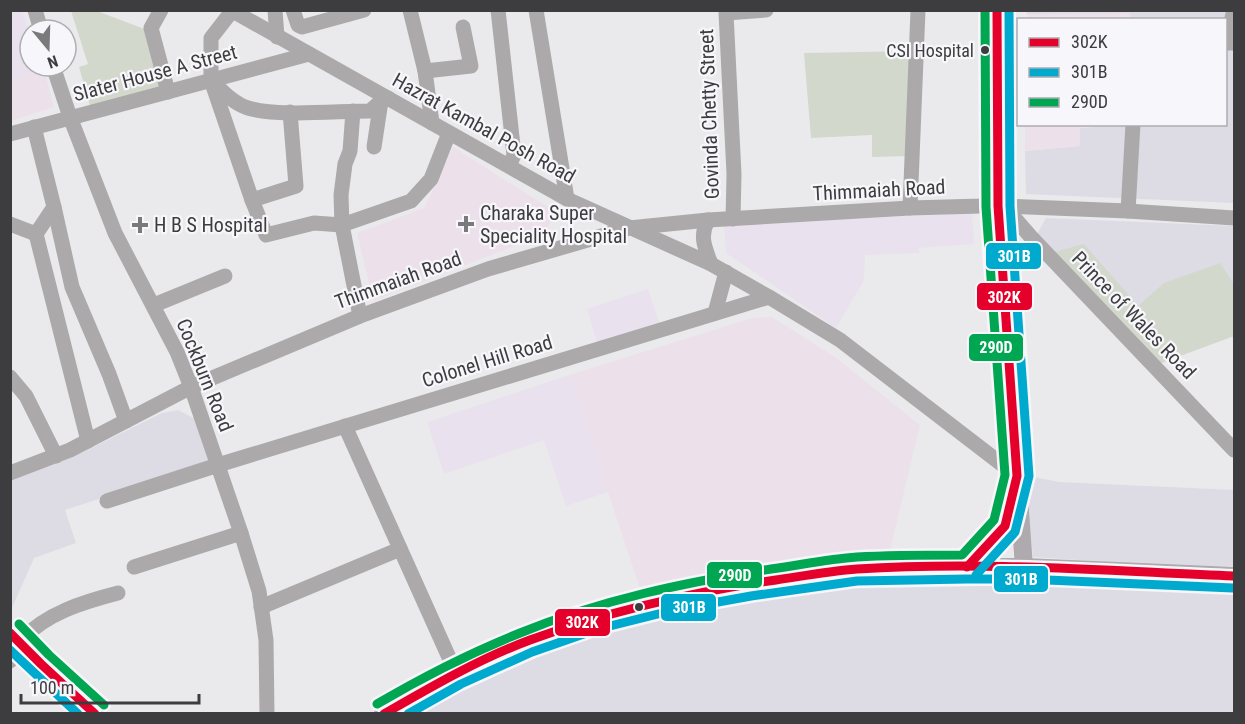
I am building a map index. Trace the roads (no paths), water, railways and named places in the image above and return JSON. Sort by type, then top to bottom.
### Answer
[{"type":"main road","points":[[997,10],[1000,201],[1024,567]]},
{"type":"main road","points":[[967,567],[1005,526],[1017,476]]},
{"type":"main road","points":[[383,714],[456,673],[528,641],[595,618],[671,598],[749,584],[856,569],[967,567],[1024,567],[1234,576]]},
{"type":"main road","points":[[15,637],[84,711]]},
{"type":"street","points":[[161,10],[151,28],[168,92]]},
{"type":"street","points":[[275,10],[278,37]]},
{"type":"street","points":[[293,10],[298,25],[302,27]]},
{"type":"street","points":[[292,45],[302,27],[364,10]]},
{"type":"street","points":[[410,10],[425,71],[432,123]]},
{"type":"street","points":[[498,10],[514,155],[509,166]]},
{"type":"street","points":[[536,10],[567,199]]},
{"type":"street","name":"Govinda Chetty Street","points":[[733,219],[734,174],[726,13],[766,10]]},
{"type":"street","points":[[910,208],[918,10]]},
{"type":"street","points":[[1227,39],[1234,10]]},
{"type":"street","points":[[231,11],[211,38],[212,80],[266,235],[314,223],[342,225],[411,201],[431,179],[449,133]]},
{"type":"street","name":"Hazrat Kambal Posh Road","points":[[231,11],[309,54],[384,100],[432,123],[567,199],[711,264],[769,297],[840,340],[1017,476]]},
{"type":"street","points":[[425,71],[471,66],[463,27]]},
{"type":"street","name":"Slater House A Street","points":[[10,134],[309,54]]},
{"type":"street","name":"Cockburn Road","points":[[57,78],[115,233],[177,352],[241,533],[259,591],[266,640],[267,714]]},
{"type":"street","points":[[212,80],[227,97],[248,108],[290,112],[370,111],[384,100]]},
{"type":"street","points":[[374,147],[384,100]]},
{"type":"street","points":[[353,111],[350,151],[345,164],[341,195],[342,225],[360,316]]},
{"type":"street","points":[[252,200],[296,186],[290,112]]},
{"type":"street","points":[[1128,211],[1134,126]]},
{"type":"street","points":[[34,127],[72,287],[126,421]]},
{"type":"street","name":"Thimmaiah Road","points":[[10,473],[88,441],[191,387],[360,316],[488,269],[629,228],[708,220],[981,206],[988,201],[1000,201]]},
{"type":"street","points":[[1000,201],[1234,218]]},
{"type":"street","name":"Prince of Wales Road","points":[[1000,201],[1031,237],[1234,450]]},
{"type":"street","points":[[54,207],[36,234],[88,441]]},
{"type":"street","points":[[708,220],[703,229],[702,239],[711,264]]},
{"type":"street","points":[[10,224],[36,234]]},
{"type":"street","points":[[715,313],[726,272]]},
{"type":"street","points":[[154,305],[225,276]]},
{"type":"street","name":"Colonel Hill Road","points":[[107,501],[769,297]]},
{"type":"street","points":[[10,377],[26,396],[56,456]]},
{"type":"street","points":[[345,426],[456,673]]},
{"type":"street","points":[[134,567],[241,533]]},
{"type":"street","points":[[261,607],[400,549]]},
{"type":"street","points":[[10,661],[15,637],[65,609],[118,593]]},
{"type":"place","name":"CSI Hospital","points":[[985,50]]},
{"type":"place","name":"Charaka Super Speciality Hospital","points":[[466,224]]},
{"type":"place","name":"H B S Hospital","points":[[140,225]]}]
